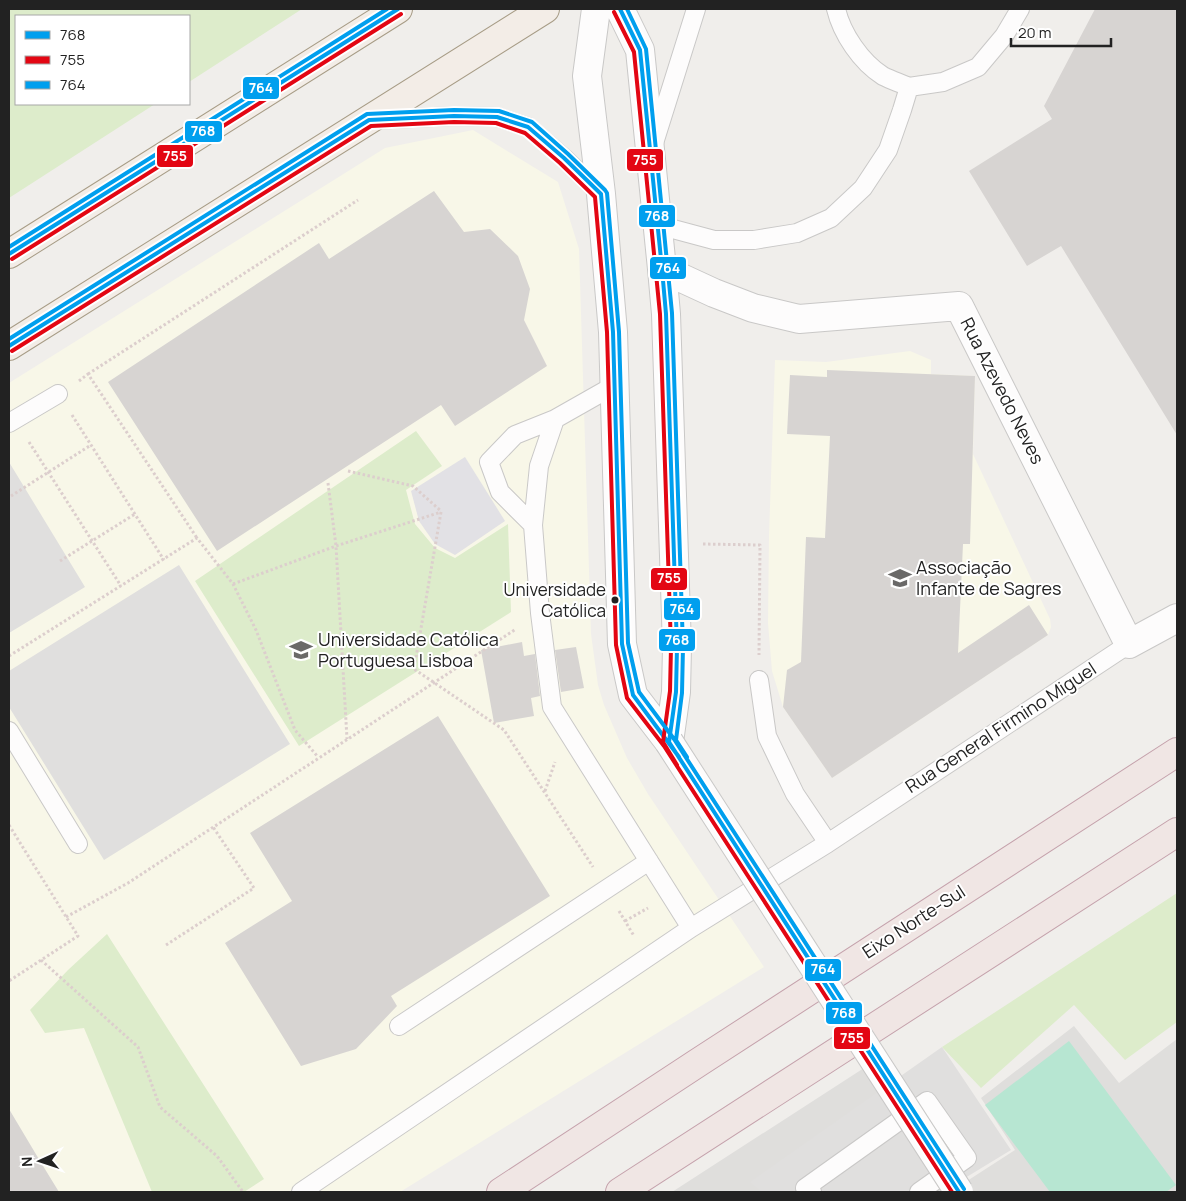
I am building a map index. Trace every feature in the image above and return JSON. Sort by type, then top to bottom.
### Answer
[{"type":"highway","name":"Eixo Norte-Sul","points":[[501,1192],[1177,752]]},
{"type":"highway","points":[[620,1192],[1177,832]]},
{"type":"highway","points":[[627,1192],[656,1169]]},
{"type":"main road","points":[[9,254],[398,9]]},
{"type":"main road","points":[[9,346],[545,9]]},
{"type":"street","points":[[596,9],[587,76],[601,194],[613,332],[622,644],[633,695],[669,742],[959,1192]]},
{"type":"street","points":[[620,9],[640,50],[666,314],[676,648],[676,692],[669,742]]},
{"type":"street","name":"Rua Azevedo Neves","points":[[662,269],[714,293],[753,308],[800,319],[959,306],[1129,644]]},
{"type":"street","name":"Rua General Firmino Miguel","points":[[1129,644],[1177,618]]},
{"type":"lane","points":[[651,153],[696,9]]},
{"type":"lane","points":[[836,9],[839,23],[862,58],[882,75],[908,87],[943,82],[978,67],[1004,36],[1020,9]]},
{"type":"lane","points":[[658,225],[714,240],[754,240],[797,233],[831,218],[863,188],[888,150],[908,87]]},
{"type":"lane","points":[[368,120],[454,116],[497,117],[528,127],[564,158],[601,194]]},
{"type":"lane","points":[[533,525],[500,492],[489,462],[515,435],[555,419],[615,385]]},
{"type":"lane","points":[[12,421],[58,394]]},
{"type":"lane","points":[[555,419],[539,466],[533,525],[540,614],[552,707],[691,928]]},
{"type":"lane","name":"Rua General Firmino Miguel","points":[[301,1192],[691,928],[828,843],[1129,644]]},
{"type":"lane","points":[[759,680],[767,736],[795,794],[828,843]]},
{"type":"lane","points":[[9,731],[78,844]]},
{"type":"lane","points":[[399,1026],[649,860]]},
{"type":"lane","points":[[808,1190],[927,1101],[967,1158],[919,1192]]},
{"type":"path","points":[[164,560],[58,394],[358,200]]},
{"type":"path","points":[[88,374],[197,538],[232,584],[256,630],[295,730],[318,757]]},
{"type":"path","points":[[12,421],[49,473],[121,586]]},
{"type":"path","points":[[11,496],[91,445]]},
{"type":"path","points":[[348,471],[413,486],[441,512]]},
{"type":"path","points":[[328,483],[336,546],[347,740]]},
{"type":"path","points":[[232,584],[336,546],[441,512]]},
{"type":"path","points":[[441,512],[414,669],[504,730],[606,889],[646,958]]},
{"type":"path","points":[[60,561],[134,514]]},
{"type":"path","points":[[9,656],[197,538]]},
{"type":"path","points":[[673,544],[760,545],[759,680]]},
{"type":"path","points":[[66,917],[128,883],[318,757],[540,614]]},
{"type":"path","points":[[9,825],[78,936],[9,981]]},
{"type":"path","points":[[166,945],[254,888],[213,827]]},
{"type":"path","points":[[41,960],[138,1047],[160,1108],[217,1156],[243,1192]]},
{"type":"shaded area","name":"Universidade Católica Portuguesa Lisboa","points":[[473,130],[558,182],[579,249],[591,634],[598,685],[604,705],[627,758],[648,794],[764,967],[400,1192],[9,1192],[9,383],[385,148]]},
{"type":"shaded area","name":"Associação Infante de Sagres","points":[[910,351],[931,360],[931,374],[975,376],[973,454],[1050,619],[1051,627],[1048,635],[832,778],[783,707],[772,671],[768,623],[775,360],[826,362]]},
{"type":"shaded area","points":[[465,457],[505,521],[455,555],[435,544],[419,521],[411,491]]},
{"type":"shaded area","points":[[9,462],[85,587],[9,633]]},
{"type":"shaded area","points":[[179,565],[290,744],[104,860],[9,707],[9,671]]},
{"type":"shaded area","points":[[1074,1026],[1119,1083],[1177,1039],[1177,1192],[950,1192],[1015,1150],[981,1098]]},
{"type":"shaded area","points":[[942,1047],[1011,1150],[942,1192],[762,1192],[750,1182]]},
{"type":"shaded area","points":[[864,1068],[947,1192],[672,1192]]},
{"type":"green space","points":[[9,9],[302,9],[190,81],[190,15],[15,15],[15,105],[153,105],[9,198]]},
{"type":"green space","points":[[416,431],[442,466],[406,490],[415,524],[435,548],[455,558],[508,524],[511,612],[299,746],[195,581]]},
{"type":"green space","points":[[1177,893],[1177,1022],[1125,1060],[1074,1005],[981,1088],[942,1047]]},
{"type":"green space","points":[[107,934],[264,1179],[244,1192],[152,1192],[84,1028],[45,1033],[30,1010],[68,970]]},
{"type":"green space","points":[[1069,1041],[1176,1185],[1166,1192],[1050,1192],[985,1105]]},
{"type":"building","points":[[1095,9],[1177,9],[1177,435],[1061,246],[1027,266],[969,171],[1052,119],[1044,106]]},
{"type":"building","points":[[434,191],[464,232],[490,229],[518,256],[530,289],[524,320],[547,366],[455,426],[441,405],[217,551],[108,382],[319,243],[329,259]]},
{"type":"building","name":"Associação Infante de Sagres","points":[[827,370],[975,376],[970,544],[963,544],[958,653],[1029,605],[1048,635],[832,778],[783,707],[787,670],[801,662],[806,537],[825,538],[830,436],[787,434],[790,375],[827,377]]},
{"type":"building","points":[[522,642],[524,656],[535,654],[540,696],[531,698],[534,716],[494,723],[481,650]]},
{"type":"building","points":[[576,647],[584,688],[561,692],[555,650]]},
{"type":"building","points":[[438,716],[550,896],[391,996],[397,1006],[356,1049],[301,1066],[225,943],[292,901],[250,833]]},
{"type":"building","points":[[9,1109],[40,1161],[59,1192],[9,1192]]},
{"type":"transit line","name":"764","points":[[9,247],[387,9]]},
{"type":"transit line","name":"768","points":[[9,254],[398,9]]},
{"type":"transit line","name":"768","points":[[620,9],[640,50],[666,314],[677,647],[676,692],[669,742],[959,1192]]},
{"type":"transit line","name":"764","points":[[627,9],[646,49],[672,313],[683,647],[682,693],[676,740],[687,757]]},
{"type":"transit line","name":"755","points":[[614,12],[634,52],[660,314],[671,647],[670,691],[663,742],[677,765]]},
{"type":"transit line","name":"755","points":[[12,259],[401,14]]},
{"type":"transit line","name":"764","points":[[9,339],[367,114],[454,110],[499,111],[532,122],[568,154],[607,193],[619,332],[628,643],[639,692],[674,739],[964,1189]]},
{"type":"transit line","name":"768","points":[[9,346],[369,120],[454,116],[497,117],[528,127],[564,158],[601,194]]},
{"type":"transit line","name":"755","points":[[12,351],[371,126],[454,122],[496,123],[525,133],[560,163],[595,197],[607,332],[616,645],[627,698],[664,746],[952,1192]]},
{"type":"transit line","name":"768","points":[[601,194],[613,332],[622,644],[633,695],[679,757]]},
{"type":"place","name":"Associação Infante de Sagres","points":[[900,578]]},
{"type":"place","name":"Universidade Católica","points":[[615,600]]},
{"type":"place","name":"Universidade Católica Portuguesa Lisboa","points":[[301,650]]}]
